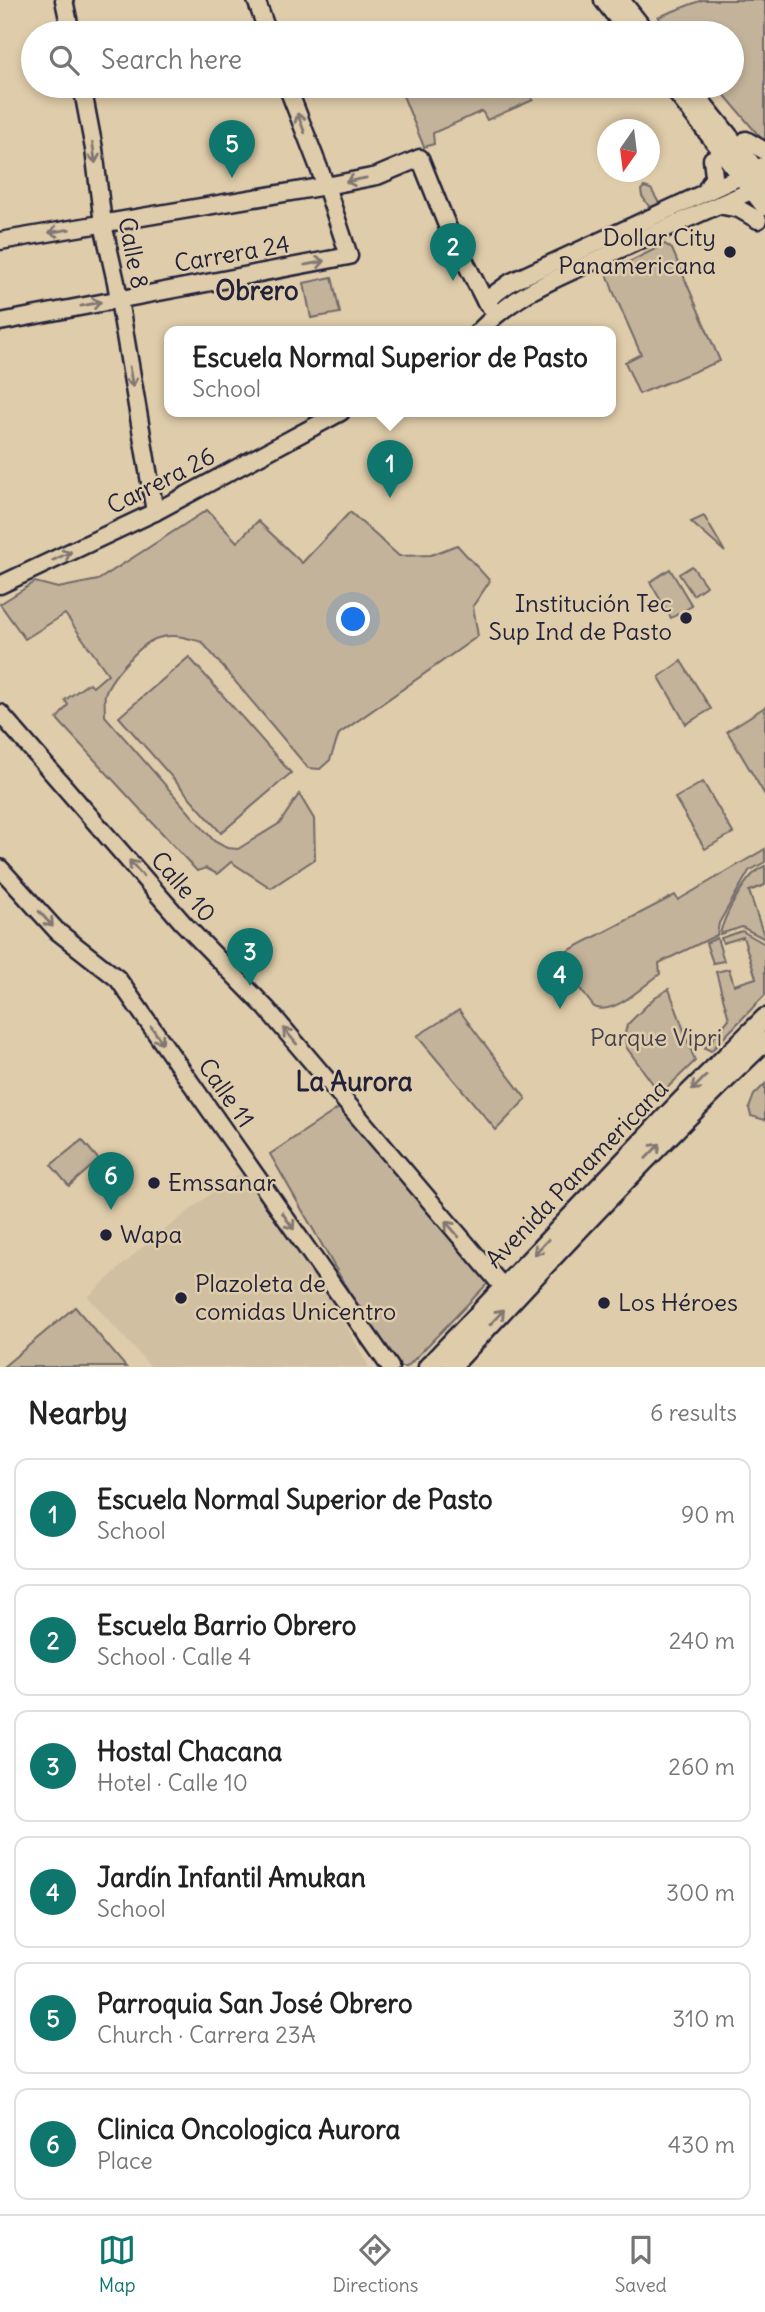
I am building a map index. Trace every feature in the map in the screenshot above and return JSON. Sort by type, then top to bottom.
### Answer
[{"type":"main road","points":[[604,0],[621,21]]},
{"type":"main road","points":[[620,0],[637,21]]},
{"type":"main road","points":[[683,98],[757,178]]},
{"type":"main road","points":[[697,98],[757,178],[761,213]]},
{"type":"main road","name":"Avenida Panamericana","points":[[428,1367],[681,1101],[765,1018]]},
{"type":"main road","name":"Avenida Panamericana","points":[[451,1367],[600,1214],[683,1120],[765,1041]]},
{"type":"street","points":[[64,0],[68,21]]},
{"type":"street","points":[[256,0],[264,21]]},
{"type":"street","name":"Calle 8","points":[[84,98],[94,149],[103,224],[155,512]]},
{"type":"street","points":[[292,98],[326,186]]},
{"type":"street","points":[[746,140],[765,150]]},
{"type":"street","points":[[0,241],[377,176],[420,158],[448,228],[491,307]]},
{"type":"street","points":[[705,192],[715,176],[712,159]]},
{"type":"street","points":[[491,307],[718,205],[757,178]]},
{"type":"street","points":[[481,326],[491,307],[512,282],[705,192],[757,178]]},
{"type":"street","name":"Carrera 24","points":[[0,322],[349,256],[326,186]]},
{"type":"street","points":[[718,205],[761,213]]},
{"type":"street","name":"Carrera 26","points":[[0,586],[155,512],[332,417]]},
{"type":"street","name":"Calle 10","points":[[0,713],[183,923],[267,1009],[497,1280]]},
{"type":"street","name":"Calle 11","points":[[0,868],[57,931],[118,979],[390,1367]]},
{"type":"shaded area","points":[[255,1164],[369,1367],[151,1367],[88,1297],[138,1251],[218,1188]]},
{"type":"green space","points":[[702,0],[765,0],[765,143],[727,98],[744,98],[744,21],[662,21],[658,17]]},
{"type":"green space","points":[[404,98],[533,100],[487,120],[482,111],[433,133],[434,144],[424,147]]},
{"type":"green space","points":[[644,187],[651,189],[659,203],[653,212],[642,196],[641,190]]},
{"type":"green space","points":[[665,244],[672,249],[720,361],[639,394],[625,362],[641,354],[607,273]]},
{"type":"green space","points":[[332,277],[340,313],[311,318],[304,283]]},
{"type":"green space","points":[[207,510],[237,542],[258,521],[302,563],[350,512],[399,556],[431,555],[457,545],[490,581],[473,606],[478,636],[339,734],[330,760],[320,769],[308,768],[202,642],[175,636],[158,638],[127,661],[113,679],[105,694],[105,716],[214,841],[227,848],[238,849],[280,823],[299,794],[314,819],[315,859],[271,888],[231,862],[217,874],[206,868],[197,871],[57,719],[68,705],[65,700],[89,683],[93,687],[108,674],[65,614],[25,639],[0,604],[35,582],[58,588],[98,580]]},
{"type":"green space","points":[[704,516],[725,552],[691,522]]},
{"type":"green space","points":[[692,566],[706,586],[693,595],[679,574]]},
{"type":"green space","points":[[670,569],[692,606],[671,618],[650,582]]},
{"type":"green space","points":[[189,657],[291,773],[221,833],[119,717]]},
{"type":"green space","points":[[681,661],[711,709],[686,724],[659,677]]},
{"type":"green space","points":[[765,707],[765,795],[727,731]]},
{"type":"green space","points":[[703,782],[733,833],[705,849],[675,798]]},
{"type":"green space","points":[[765,849],[765,862],[749,871],[719,923],[717,935],[659,963],[660,974],[619,1004],[602,1009],[594,1007],[556,957],[675,895],[678,900]]},
{"type":"green space","points":[[765,866],[765,885],[749,891],[765,939],[742,927],[720,934],[731,906],[744,885]]},
{"type":"green space","points":[[742,931],[765,944],[765,995],[711,1051],[705,1048],[729,1019],[716,972],[729,969],[734,985],[756,978],[743,937],[723,943],[721,938]]},
{"type":"green space","points":[[717,938],[724,961],[713,963],[706,943]]},
{"type":"green space","name":"Parque Vipri","points":[[669,989],[695,1061],[663,1092],[659,1092],[626,1047],[625,1033],[627,1025],[655,997]]},
{"type":"green space","points":[[459,1010],[526,1099],[496,1130],[417,1036]]},
{"type":"green space","points":[[765,1084],[765,1120],[751,1116],[749,1108],[754,1095]]},
{"type":"green space","points":[[342,1106],[491,1280],[407,1367],[392,1367],[270,1154]]},
{"type":"green space","points":[[82,1140],[99,1160],[69,1186],[51,1165]]},
{"type":"green space","points":[[75,1307],[126,1367],[3,1367]]},
{"type":"place","name":"Parroquia San José Obrero","points":[[232,178]]},
{"type":"place","name":"Dollar City Panamericana","points":[[730,252]]},
{"type":"place","name":"Escuela Barrio Obrero","points":[[453,281]]},
{"type":"place","name":"Escuela Normal Superior de Pasto","points":[[390,498]]},
{"type":"place","name":"Institución Tec Sup Ind de Pasto","points":[[686,618]]},
{"type":"place","name":"Hostal Chacana","points":[[250,986]]},
{"type":"place","name":"Jardín Infantil Amukan","points":[[560,1009]]},
{"type":"place","name":"Emssanar","points":[[154,1183]]},
{"type":"place","name":"Clinica Oncologica Aurora","points":[[111,1210]]},
{"type":"place","name":"Wapa","points":[[106,1235]]},
{"type":"place","name":"Plazoleta de comidas Unicentro","points":[[181,1298]]},
{"type":"place","name":"Los Héroes","points":[[604,1303]]},
{"type":"district","name":"Obrero","points":[[257,291]]},
{"type":"district","name":"La Aurora","points":[[354,1082]]}]
